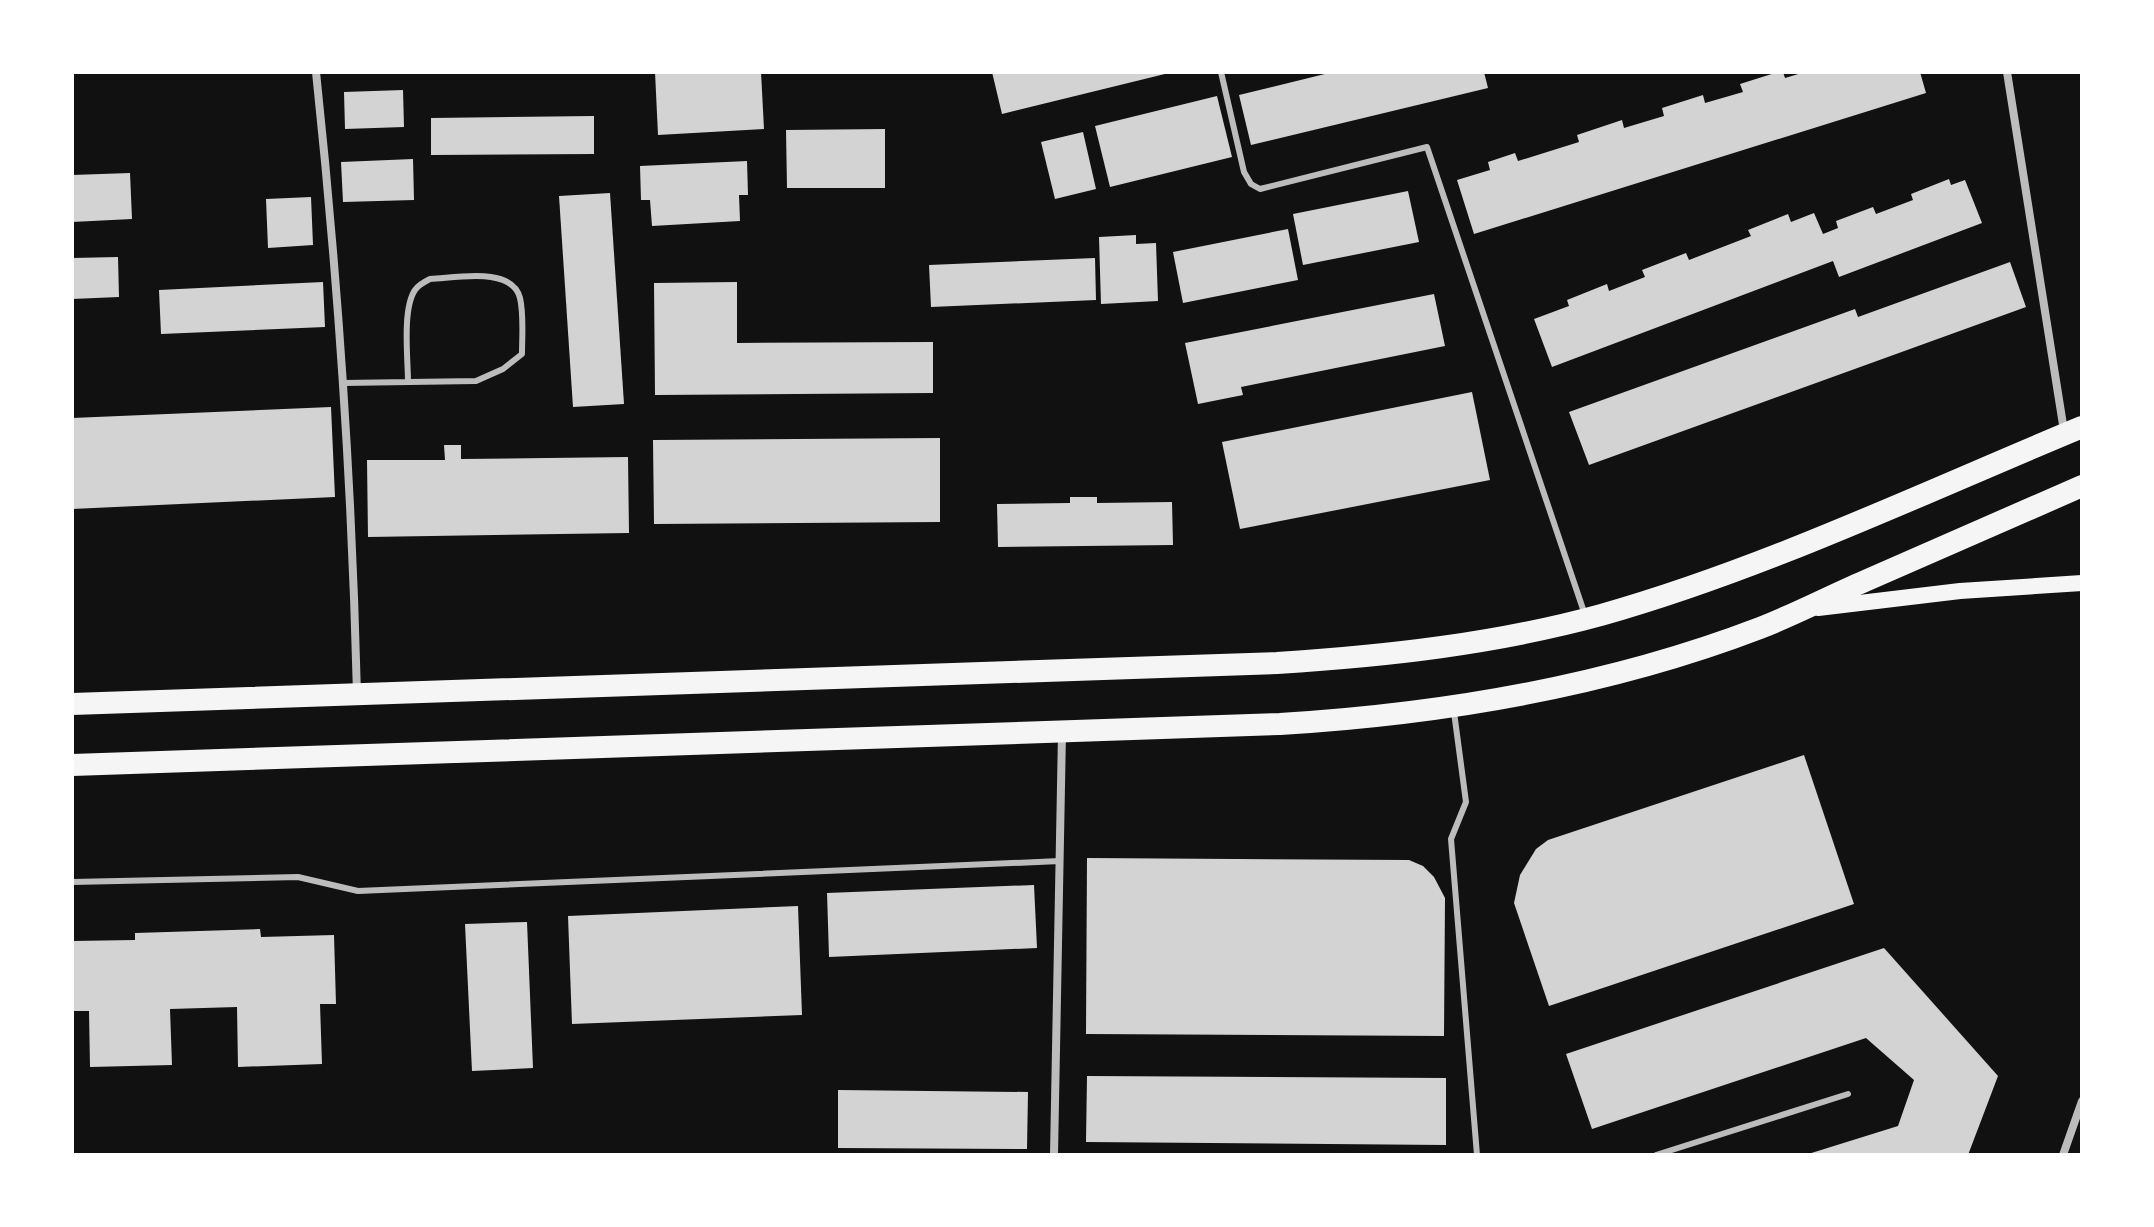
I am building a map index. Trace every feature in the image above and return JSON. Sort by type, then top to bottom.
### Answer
[{"type":"highway","points":[[72,704],[1277,663],[1361,658],[1445,648],[1586,618],[1739,570],[2073,431]]},
{"type":"highway","points":[[72,765],[1294,724],[1454,708],[1615,674],[1703,648],[1761,627],[2082,486]]},
{"type":"main road","points":[[1800,610],[1960,591],[2082,583]]},
{"type":"street","points":[[316,72],[330,206],[354,538],[357,694]]},
{"type":"street","points":[[2007,72],[2073,431]]},
{"type":"street","points":[[1054,1155],[1062,732]]},
{"type":"street","points":[[2063,1155],[2082,1101]]},
{"type":"lane","points":[[1221,72],[1244,172],[1251,184],[1260,189],[1427,147],[1586,618]]},
{"type":"lane","points":[[343,383],[476,381],[503,369],[522,354],[521,303],[515,287],[500,277],[430,279],[421,283],[409,305],[408,382]]},
{"type":"lane","points":[[1454,708],[1466,802],[1451,839],[1477,1155]]},
{"type":"lane","points":[[72,882],[298,877],[358,891],[1060,861]]},
{"type":"lane","points":[[1656,1155],[1848,1094]]},
{"type":"building","points":[[655,72],[761,72],[764,129],[658,135]]},
{"type":"building","points":[[992,72],[1168,72],[1169,73],[1002,114]]},
{"type":"building","points":[[1333,72],[1484,72],[1488,88],[1251,145],[1239,95]]},
{"type":"building","points":[[1783,72],[1785,78],[1805,72],[1920,72],[1926,93],[1474,234],[1457,180],[1490,170],[1488,162],[1515,153],[1518,161],[1579,142],[1577,135],[1622,120],[1624,128],[1664,116],[1662,108],[1703,95],[1705,103],[1743,92],[1740,84]]},
{"type":"building","points":[[403,90],[404,127],[345,129],[344,92]]},
{"type":"building","points":[[1217,96],[1232,157],[1110,187],[1095,126]]},
{"type":"building","points":[[594,116],[594,154],[431,155],[431,118]]},
{"type":"building","points":[[885,129],[885,188],[787,188],[786,130]]},
{"type":"building","points":[[1083,132],[1096,189],[1055,199],[1041,142]]},
{"type":"building","points":[[413,159],[414,200],[343,202],[341,162]]},
{"type":"building","points":[[747,161],[748,195],[739,195],[740,221],[652,226],[650,200],[641,200],[640,166]]},
{"type":"building","points":[[130,173],[132,219],[72,222],[72,175]]},
{"type":"building","points":[[1949,179],[1951,185],[1965,180],[1982,223],[1839,277],[1833,261],[1552,367],[1534,319],[1569,306],[1567,300],[1607,284],[1609,291],[1645,277],[1642,270],[1686,253],[1689,260],[1751,236],[1748,230],[1788,214],[1791,222],[1814,213],[1823,234],[1838,228],[1836,221],[1873,207],[1876,214],[1913,200],[1911,194]]},
{"type":"building","points":[[1408,191],[1419,242],[1303,265],[1293,214]]},
{"type":"building","points":[[610,193],[624,404],[573,407],[559,196]]},
{"type":"building","points":[[311,197],[313,245],[268,248],[266,199]]},
{"type":"building","points":[[1288,229],[1298,280],[1183,303],[1173,252]]},
{"type":"building","points":[[1136,235],[1136,244],[1156,243],[1158,301],[1101,304],[1099,237]]},
{"type":"building","points":[[118,257],[119,297],[72,299],[72,258]]},
{"type":"building","points":[[1095,258],[1096,300],[931,307],[929,265]]},
{"type":"building","points":[[2010,262],[2026,307],[1589,465],[1569,412],[1855,309],[1858,317]]},
{"type":"building","points":[[323,282],[325,327],[161,334],[159,290]]},
{"type":"building","points":[[737,282],[737,343],[933,342],[933,393],[655,395],[654,283]]},
{"type":"building","points":[[1434,294],[1445,346],[1241,387],[1243,395],[1198,404],[1185,343]]},
{"type":"building","points":[[1472,392],[1490,480],[1240,529],[1222,442]]},
{"type":"building","points":[[331,407],[335,497],[72,509],[72,418]]},
{"type":"building","points":[[940,438],[940,522],[654,524],[653,440]]},
{"type":"building","points":[[444,445],[461,445],[461,459],[628,457],[629,533],[368,537],[367,460],[445,460]]},
{"type":"building","points":[[1070,497],[1097,497],[1097,503],[1172,502],[1173,545],[998,547],[997,504],[1070,503]]},
{"type":"building","points":[[1804,755],[1854,904],[1549,1006],[1514,903],[1520,875],[1536,849],[1548,840]]},
{"type":"building","points":[[1087,858],[1409,860],[1423,866],[1434,877],[1445,898],[1444,1036],[1086,1034]]},
{"type":"building","points":[[1034,885],[1037,948],[829,957],[827,893]]},
{"type":"building","points":[[798,906],[802,1015],[572,1024],[568,916]]},
{"type":"building","points":[[527,922],[533,1068],[472,1071],[465,924]]},
{"type":"building","points":[[260,929],[261,937],[334,935],[336,1004],[320,1004],[322,1064],[238,1067],[237,1007],[170,1009],[172,1065],[90,1067],[89,1011],[72,1011],[72,941],[135,940],[135,933]]},
{"type":"building","points":[[1884,948],[1998,1076],[1968,1155],[1805,1155],[1898,1126],[1914,1080],[1866,1038],[1592,1129],[1566,1054]]},
{"type":"building","points":[[1087,1076],[1446,1078],[1446,1145],[1086,1142]]},
{"type":"building","points":[[838,1090],[1028,1092],[1027,1149],[838,1148]]}]
